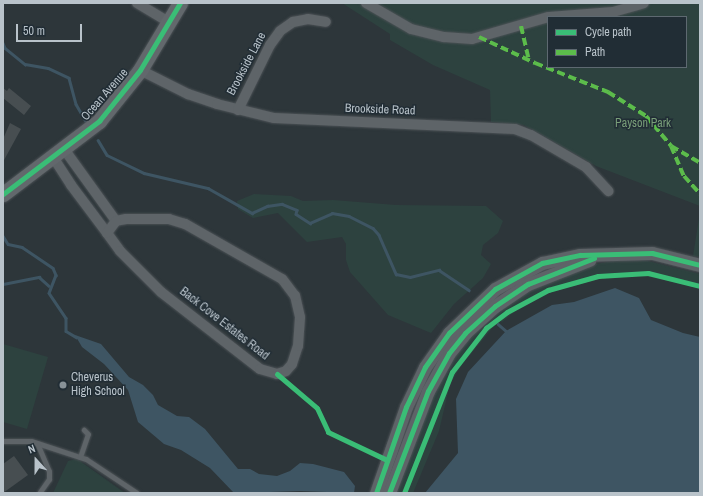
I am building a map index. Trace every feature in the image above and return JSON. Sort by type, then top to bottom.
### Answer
[{"type":"main road","name":"Ocean Avenue","points":[[5,189],[59,153],[99,121],[140,70],[180,3]]},
{"type":"street","points":[[137,3],[169,22]]},
{"type":"street","points":[[366,3],[411,29],[444,37],[472,39],[547,17]]},
{"type":"street","points":[[561,16],[613,12],[644,3]]},
{"type":"street","name":"Brookside Lane","points":[[238,110],[270,45],[280,32],[293,22],[308,19],[326,22]]},
{"type":"street","name":"Brookside Road","points":[[140,70],[188,94],[238,110],[290,120],[515,129],[531,135],[586,167],[608,191]]},
{"type":"street","points":[[59,153],[116,222]]},
{"type":"street","name":"Back Cove Estates Road","points":[[59,153],[107,233],[133,266],[162,292],[244,358],[268,374],[277,374]]},
{"type":"street","points":[[107,233],[116,222],[152,217],[185,224],[282,279],[295,296],[301,327],[292,364],[286,371],[277,374]]},
{"type":"street","points":[[376,493],[406,407],[425,367],[449,332],[477,304],[515,276],[542,263],[558,258],[605,254],[652,253],[700,265]]},
{"type":"street","points":[[389,493],[430,386],[449,353],[465,333],[495,306],[528,284],[605,254]]},
{"type":"lane","points":[[80,457],[88,434],[84,430]]},
{"type":"lane","points":[[3,441],[37,443],[80,457],[97,465],[121,485],[137,493]]},
{"type":"lane","points":[[37,443],[49,471],[49,479],[40,492]]},
{"type":"path","points":[[277,374],[317,408],[328,432],[387,460]]},
{"type":"green space","name":"Payson Park","points":[[342,3],[700,3],[700,206],[596,166],[524,125],[491,122],[490,90],[433,65],[390,40],[390,34]]},
{"type":"green space","points":[[254,194],[291,196],[303,201],[333,200],[396,205],[486,206],[503,221],[498,233],[483,245],[481,255],[491,264],[483,278],[454,304],[431,333],[388,315],[350,272],[346,260],[346,244],[342,237],[307,242],[278,213],[253,218],[238,209],[237,201]]},
{"type":"green space","points":[[700,212],[700,257],[693,256]]},
{"type":"green space","points":[[624,259],[648,261],[700,274],[700,287],[670,279],[637,276],[598,279],[549,293],[524,304],[502,322],[499,320],[461,366],[450,384],[439,431],[413,493],[391,493],[440,370],[492,309],[574,268]]},
{"type":"green space","points":[[3,344],[48,357],[27,429],[3,422]]},
{"type":"green space","points":[[77,459],[125,493],[53,493],[68,461]]},
{"type":"water","points":[[615,288],[639,298],[651,320],[683,333],[700,337],[700,493],[425,493],[458,453],[456,399],[468,372],[506,331],[552,305],[574,302]]},
{"type":"water","points":[[75,335],[101,344],[129,377],[143,385],[153,395],[158,405],[177,416],[189,417],[205,429],[238,469],[250,469],[259,474],[277,476],[290,471],[300,463],[313,464],[344,472],[355,486],[354,493],[300,491],[234,493],[210,468],[181,450],[164,444],[138,422],[128,390],[104,364],[82,347]]},
{"type":"building","points":[[3,88],[7,91],[9,88],[31,106],[24,115],[3,98]]},
{"type":"building","points":[[10,123],[21,129],[3,162],[3,139]]},
{"type":"building","points":[[14,456],[28,475],[3,493],[3,464]]},
{"type":"waterway","points":[[3,43],[5,48],[25,64],[48,68],[69,78],[76,104],[86,121]]},
{"type":"waterway","points":[[98,140],[107,155],[144,173],[208,188],[252,213],[267,206],[282,204],[297,210],[296,214],[310,223],[332,213],[349,216],[373,228],[379,235],[396,274],[410,277],[439,270],[469,290]]},
{"type":"waterway","points":[[3,236],[8,244],[22,247],[53,268],[56,275],[49,293],[66,318],[66,331],[76,337]]},
{"type":"waterway","points":[[3,284],[39,277],[49,286]]},
{"type":"waterway","points":[[498,324],[506,331]]},
{"type":"marked path","points":[[521,26],[529,60]]},
{"type":"marked path","points":[[479,37],[547,68]]},
{"type":"marked path","points":[[548,68],[608,92],[646,116],[671,146],[700,163]]},
{"type":"marked path","points":[[671,146],[684,176],[700,194]]},
{"type":"cycle path","points":[[3,194],[99,121],[140,70],[180,3]]},
{"type":"cycle path","points":[[376,493],[406,407],[425,367],[449,333],[495,289],[542,263],[580,255],[652,253],[700,265]]},
{"type":"cycle path","points":[[389,493],[428,391],[449,353],[465,333],[495,306],[528,284],[594,258]]},
{"type":"cycle path","points":[[404,493],[452,372],[486,328],[507,312],[548,290],[598,276],[648,273],[700,286]]},
{"type":"cycle path","points":[[277,374],[317,408],[328,432],[387,460]]},
{"type":"place","name":"Cheverus High School","points":[[63,385]]}]
